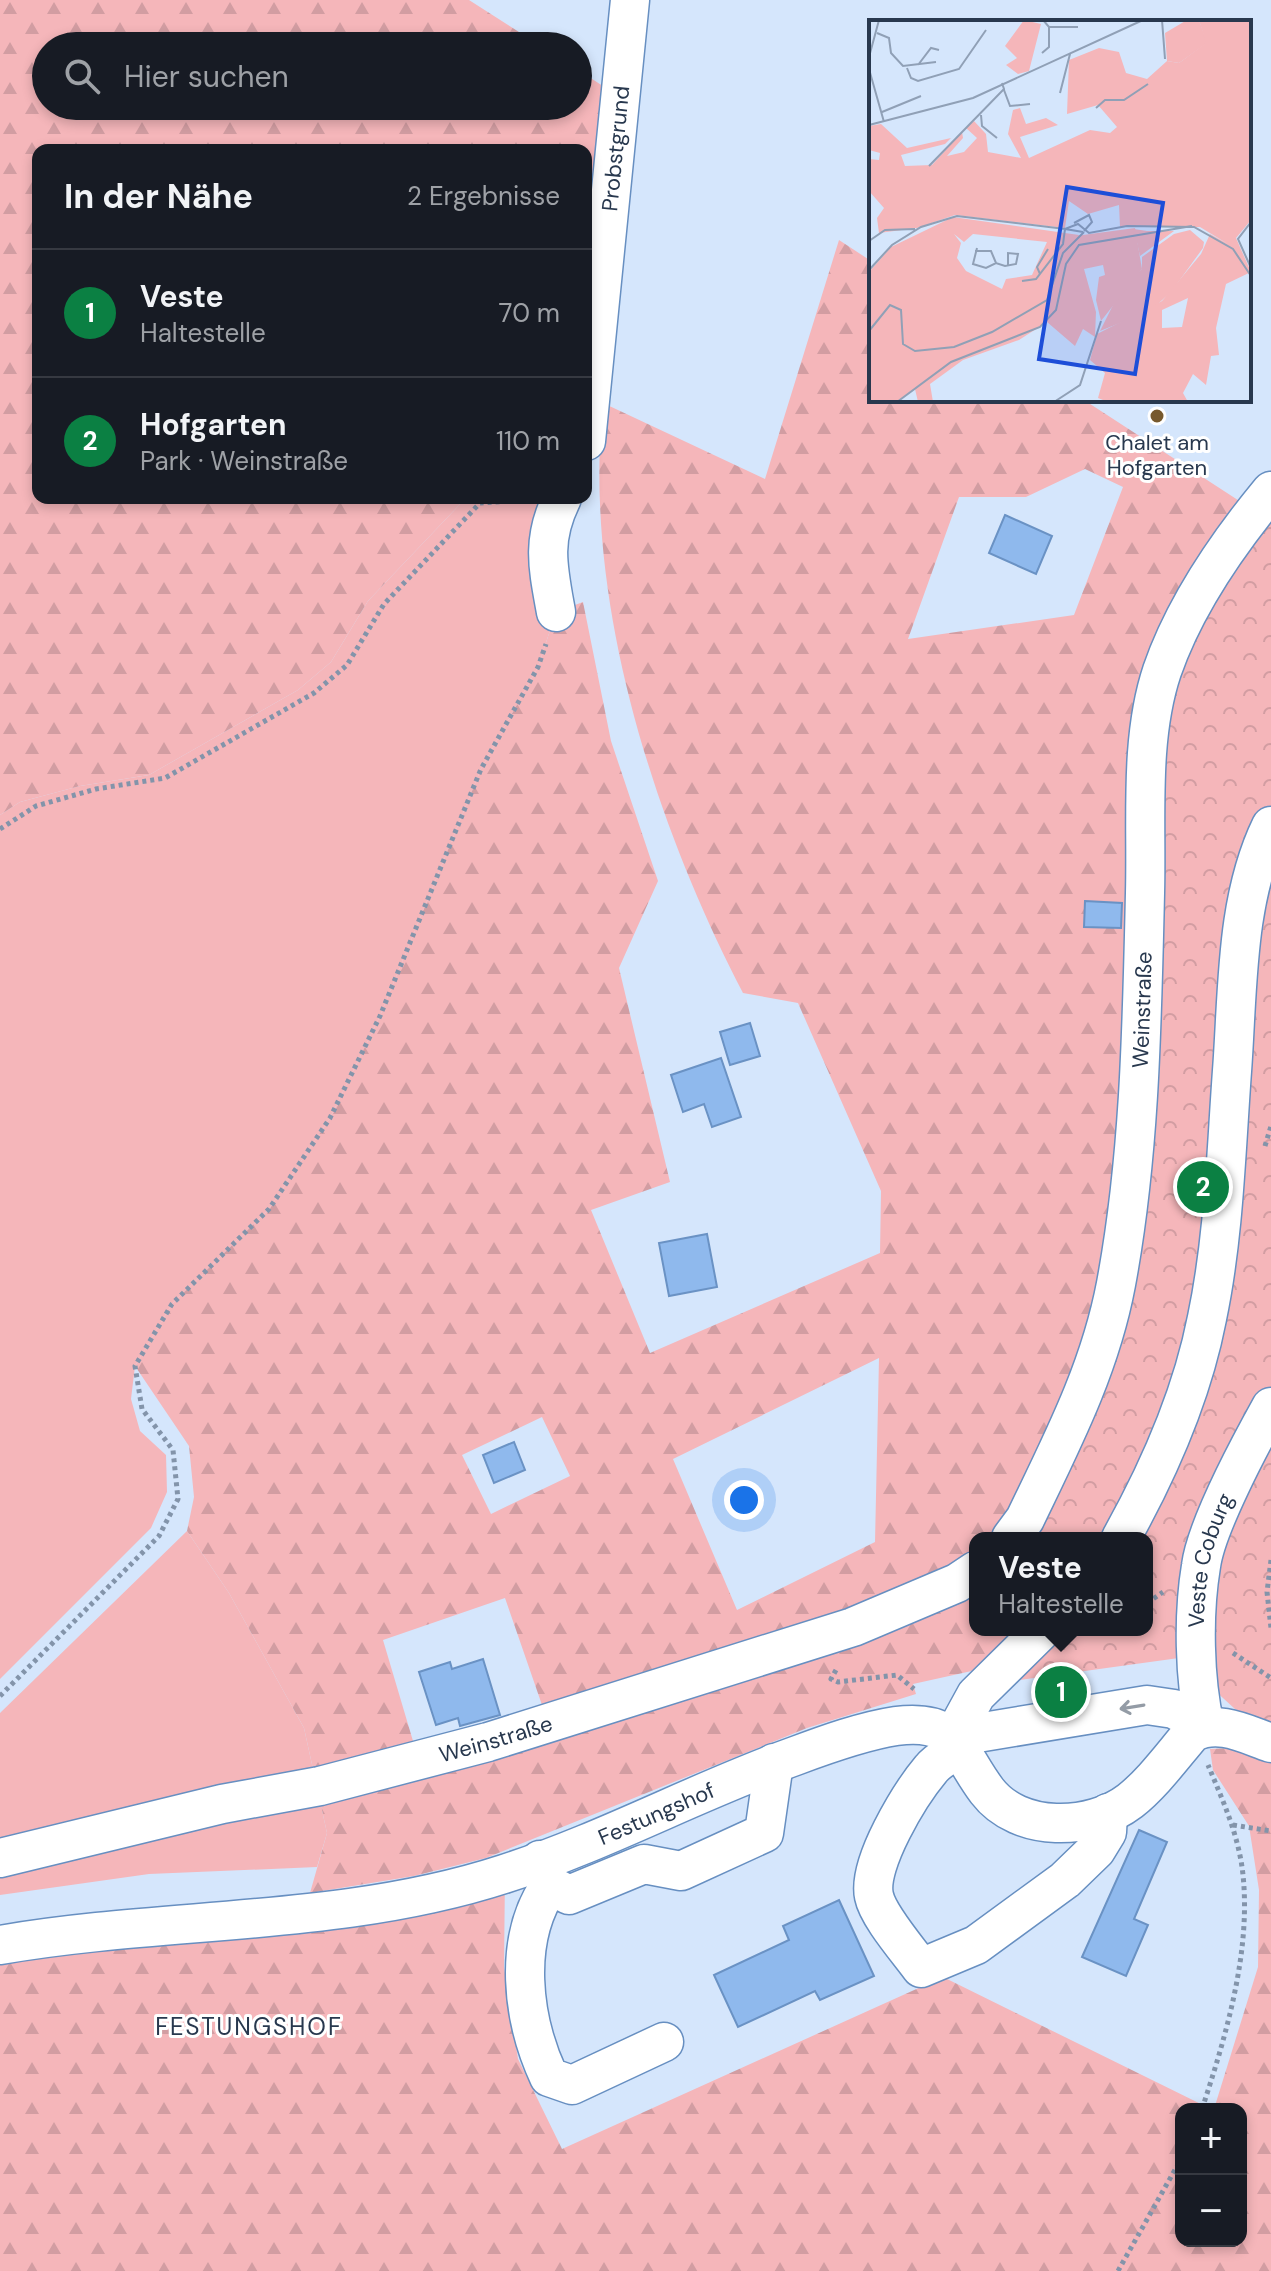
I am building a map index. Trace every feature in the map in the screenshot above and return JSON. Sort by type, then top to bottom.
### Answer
[{"type":"street","name":"Probstgrund","points":[[592,381],[630,0]]},
{"type":"street","name":"Weinstraße","points":[[1015,1532],[1025,1519],[1086,1391],[1100,1353],[1116,1284],[1137,1110],[1148,746],[1162,672],[1191,608],[1271,491]]},
{"type":"street","points":[[556,612],[547,560],[549,523],[559,504]]},
{"type":"street","points":[[1124,1532],[1146,1494],[1179,1414],[1207,1321],[1219,1247],[1246,911],[1259,851],[1271,826]]},
{"type":"street","name":"Veste Coburg","points":[[1220,1728],[1196,1662],[1201,1565],[1208,1538],[1271,1407]]},
{"type":"street","name":"Weinstraße","points":[[0,1858],[222,1804],[320,1786],[488,1742],[853,1627],[969,1575]]},
{"type":"street","points":[[1036,1636],[976,1695],[956,1742],[932,1767],[902,1812],[877,1863],[872,1883],[874,1900],[921,1968],[976,1945],[1065,1880],[1102,1841],[1107,1832],[1108,1813]]},
{"type":"street","points":[[956,1742],[1147,1705],[1174,1709],[1220,1728],[1271,1743]]},
{"type":"street","name":"Festungshof","points":[[0,1945],[152,1926],[368,1908],[545,1873],[774,1763],[894,1726],[935,1725],[956,1742]]},
{"type":"street","points":[[956,1742],[989,1794],[1018,1815],[1052,1823],[1108,1813],[1131,1801],[1192,1733],[1220,1728]]},
{"type":"street","points":[[664,2042],[572,2085],[549,2077],[533,2034],[527,2005],[525,1953],[545,1873],[569,1895],[644,1864],[681,1871],[764,1833],[774,1763]]},
{"type":"path","points":[[0,829],[36,806],[96,789],[165,778],[314,693],[347,665],[384,604],[479,504]]},
{"type":"path","points":[[0,1696],[159,1536],[172,1517],[178,1499],[173,1450],[142,1409],[135,1366],[172,1304],[269,1209],[330,1118],[380,1016],[481,769],[538,667],[556,612]]},
{"type":"path","points":[[1271,1560],[1267,1592],[1271,1628]]},
{"type":"path","points":[[1204,2103],[1228,2025],[1245,1916],[1243,1874],[1233,1825],[1205,1756],[1220,1728]]},
{"type":"path","points":[[1233,1825],[1271,1831]]},
{"type":"path","points":[[1118,2271],[1175,2170]]},
{"type":"green space","points":[[0,0],[469,0],[519,32],[32,32],[32,120],[592,120],[592,79],[617,95],[592,324],[592,144],[32,144],[32,504],[460,504],[368,601],[331,662],[298,690],[149,775],[80,786],[20,802],[0,815]]},
{"type":"green space","points":[[839,240],[869,260],[869,402],[1087,402],[1244,504],[1271,470],[1271,1381],[1153,1620],[1153,1532],[969,1532],[969,1636],[1129,1636],[913,1684],[916,1694],[807,1728],[486,1858],[414,1876],[310,1893],[327,1833],[304,1728],[229,1593],[187,1531],[194,1497],[189,1446],[135,1366],[172,1304],[269,1209],[330,1118],[380,1016],[481,769],[538,667],[556,612],[583,602],[611,741],[658,881],[619,968],[670,1182],[591,1210],[650,1353],[880,1253],[881,1191],[798,1003],[743,993],[711,927],[654,783],[632,707],[615,630],[604,553],[599,477],[603,403],[765,479]],"holes":[[[1085,469],[1123,487],[1074,615],[908,639],[959,497],[1026,497]],[[879,1358],[875,1542],[737,1610],[673,1459]],[[542,1417],[570,1476],[491,1514],[462,1455]],[[505,1598],[551,1731],[421,1768],[383,1640]]]},
{"type":"green space","points":[[460,504],[544,504],[533,533],[530,557],[537,580],[556,612],[538,667],[481,769],[380,1016],[330,1118],[269,1209],[172,1304],[135,1366],[131,1399],[140,1431],[166,1455],[167,1492],[151,1528],[0,1679],[0,815],[20,802],[80,786],[149,775],[298,690],[331,662],[368,601]]},
{"type":"green space","points":[[1271,519],[1271,1726],[1235,1709],[1179,1658],[1013,1681],[1002,1667],[1000,1636],[1153,1636],[1153,1532],[1021,1532],[1106,1357],[1163,731],[1182,668],[1205,611]]},
{"type":"green space","points":[[187,1531],[229,1593],[304,1728],[327,1833],[317,1867],[149,1874],[0,1895],[0,1713]]},
{"type":"green space","points":[[1230,1748],[1271,1755],[1271,2271],[0,2271],[0,1945],[505,1874],[504,1967],[518,2059],[562,2149],[943,1977],[1199,2103],[1175,2103],[1175,2247],[1247,2247],[1247,2103],[1216,2103],[1258,1967],[1259,1890],[1249,1826],[1213,1770],[1210,1749]]},
{"type":"building","points":[[1005,515],[1052,536],[1036,574],[989,553]]},
{"type":"building","points":[[1085,901],[1122,903],[1121,928],[1084,927]]},
{"type":"building","points":[[750,1023],[760,1056],[730,1065],[720,1032]]},
{"type":"building","points":[[721,1058],[741,1117],[712,1127],[704,1104],[683,1112],[671,1075]]},
{"type":"building","points":[[707,1234],[717,1287],[669,1296],[659,1243]]},
{"type":"building","points":[[514,1442],[525,1470],[494,1483],[483,1455]]},
{"type":"building","points":[[483,1659],[500,1715],[460,1726],[458,1718],[436,1725],[419,1672],[450,1662],[452,1669]]},
{"type":"building","points":[[1139,1830],[1167,1842],[1134,1919],[1148,1925],[1126,1976],[1082,1957]]},
{"type":"building","points":[[839,1900],[874,1976],[820,2000],[815,1991],[738,2027],[714,1975],[789,1940],[783,1926]]},
{"type":"place","name":"Chalet am Hofgarten","points":[[1157,416]]},
{"type":"place","name":"Hofgarten","points":[[1203,1187]]},
{"type":"place","name":"Veste","points":[[1061,1692]]},
{"type":"district","name":"FESTUNGSHOF","points":[[249,2027]]}]
